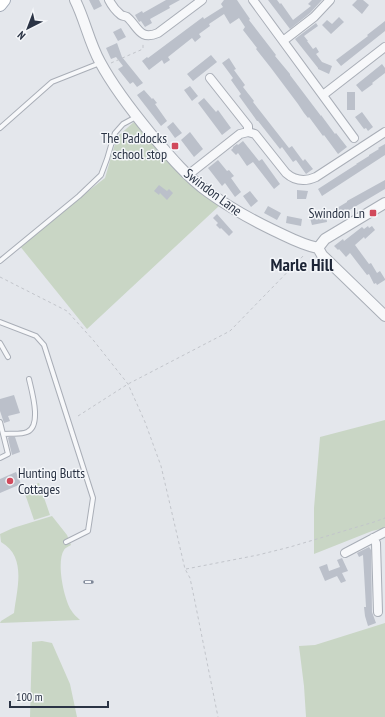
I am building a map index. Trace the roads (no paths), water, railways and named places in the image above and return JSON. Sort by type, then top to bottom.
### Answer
[{"type":"main road","points":[[0,5],[4,0]]},
{"type":"street","name":"Swindon Lane","points":[[75,0],[101,65],[137,117],[188,175],[208,192],[248,218],[301,243],[315,247],[385,316]]},
{"type":"street","points":[[109,0],[117,11],[126,17],[138,31],[151,35],[158,33],[202,0]]},
{"type":"street","points":[[253,0],[354,138]]},
{"type":"street","points":[[283,41],[314,17],[330,0]]},
{"type":"street","points":[[323,95],[385,47]]},
{"type":"street","points":[[210,78],[248,126],[248,132]]},
{"type":"street","points":[[188,175],[240,134],[248,132],[255,134],[286,173],[293,178],[307,180],[316,177],[385,132]]},
{"type":"street","points":[[315,247],[325,239],[385,203]]},
{"type":"street","points":[[346,553],[385,532]]},
{"type":"street","points":[[373,538],[376,544],[378,612]]},
{"type":"lane","points":[[0,128],[52,82],[101,65]]},
{"type":"lane","points":[[0,261],[79,196],[101,175],[115,133],[123,124],[137,117]]},
{"type":"lane","points":[[0,322],[36,336],[44,345],[93,498],[88,531],[66,542]]},
{"type":"lane","points":[[0,343],[8,356]]},
{"type":"lane","points":[[3,434],[19,434],[32,430],[36,417],[29,380]]},
{"type":"lane","points":[[0,425],[8,454],[0,458]]},
{"type":"railway","points":[[85,582],[92,582]]},
{"type":"place","name":"The Paddocks school stop","points":[[175,146]]},
{"type":"place","name":"Swindon Ln","points":[[373,213]]},
{"type":"place","name":"Hunting Butts Cottages","points":[[10,481]]},
{"type":"district","name":"Marle Hill","points":[[302,264]]}]
